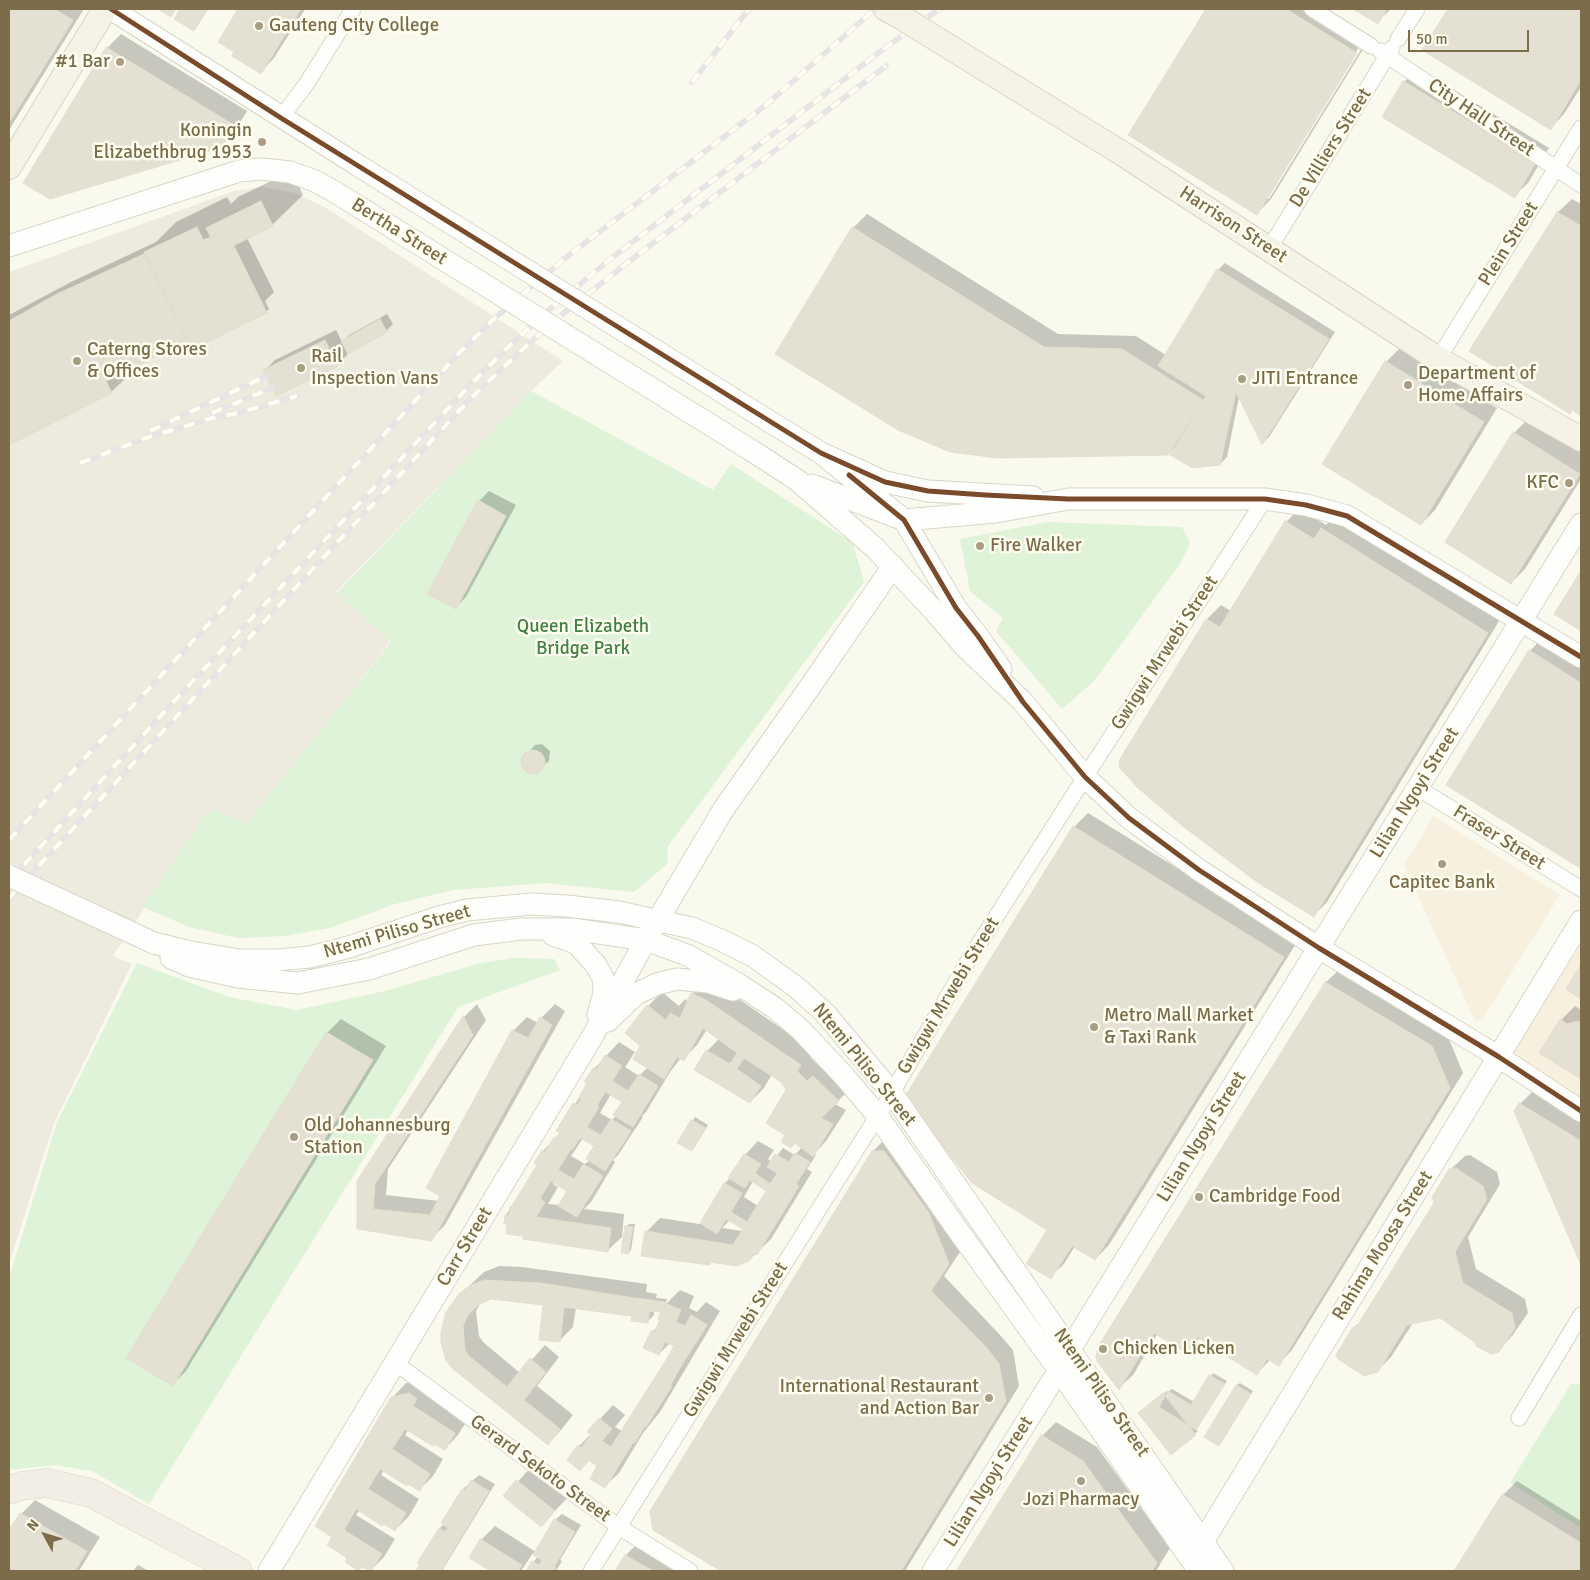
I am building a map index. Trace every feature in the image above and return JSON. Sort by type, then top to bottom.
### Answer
[{"type":"highway","points":[[9,1490],[21,1486],[47,1483],[91,1493],[238,1571]]},
{"type":"main road","points":[[9,168],[105,9]]},
{"type":"main road","name":"Harrison Street","points":[[886,9],[1124,154],[1438,359],[1581,439]]},
{"type":"street","points":[[111,9],[281,118],[772,423],[822,453],[884,482],[928,492],[1068,499],[1265,499],[1306,505],[1347,516],[1581,657]]},
{"type":"street","points":[[281,118],[307,83],[354,9]]},
{"type":"street","name":"City Hall Street","points":[[1312,9],[1386,48],[1581,185]]},
{"type":"street","name":"De Villiers Street","points":[[1269,249],[1386,48],[1417,9]]},
{"type":"street","name":"Plein Street","points":[[1438,359],[1581,128]]},
{"type":"street","name":"Bertha Street","points":[[9,246],[239,171],[262,169],[290,172],[315,181],[335,192],[797,480]]},
{"type":"street","points":[[822,453],[904,520],[956,608],[978,636],[1023,702],[1085,777],[1129,818],[1198,870],[1319,948],[1499,1057],[1581,1111]]},
{"type":"street","points":[[797,480],[904,520],[996,512],[1068,499]]},
{"type":"street","points":[[797,480],[853,528],[893,566],[965,647],[1023,702]]},
{"type":"street","name":"Gwigwi Mrwebi Street","points":[[591,1571],[892,1093],[968,961],[1265,499]]},
{"type":"street","name":"Lilian Ngoyi Street","points":[[933,1571],[1060,1370],[1070,1349],[1581,524]]},
{"type":"street","name":"Carr Street","points":[[269,1571],[592,1037],[646,940],[723,810],[893,566]]},
{"type":"street","name":"Fraser Street","points":[[1418,788],[1581,889]]},
{"type":"street","points":[[9,876],[155,944]]},
{"type":"street","name":"Ntemi Piliso Street","points":[[155,944],[240,960],[277,960],[310,957],[467,910],[531,904],[619,912],[692,928],[754,956],[796,987],[825,1013],[892,1093],[1223,1571]]},
{"type":"street","name":"Rahima Moosa Street","points":[[1192,1567],[1203,1542],[1581,921]]},
{"type":"street","points":[[521,929],[560,936],[570,940],[588,954],[596,965],[603,978],[604,993],[592,1037]]},
{"type":"street","name":"Ntemi Piliso Street","points":[[155,944],[162,952],[189,966],[238,978],[298,983],[369,969],[474,935],[521,929],[572,929],[646,940],[686,955],[738,984],[775,1008],[801,1030],[877,1115],[956,1229],[1060,1370],[1192,1567]]},
{"type":"street","points":[[592,1037],[636,994],[657,984],[677,979],[708,982],[759,998]]},
{"type":"street","points":[[1519,1418],[1581,1316]]},
{"type":"street","name":"Gerard Sekoto Street","points":[[394,1362],[619,1527],[690,1571]]},
{"type":"shaded area","points":[[262,187],[295,193],[326,208],[563,361],[531,391],[336,592],[390,642],[247,824],[214,809],[205,816],[113,956],[132,964],[54,1123],[9,1264],[9,272],[234,191]]},
{"type":"shaded area","points":[[1433,816],[1560,895],[1482,1020],[1475,1021],[1404,865]]},
{"type":"shaded area","points":[[1581,944],[1581,1100],[1511,1055]]},
{"type":"green space","name":"Queen Elizabeth Bridge Park","points":[[531,391],[713,490],[731,464],[853,543],[864,582],[668,846],[667,864],[634,892],[545,883],[454,890],[395,904],[330,928],[285,936],[238,938],[189,927],[143,907],[203,818],[215,809],[246,824],[391,642],[337,593]]},
{"type":"green space","points":[[1048,522],[1182,527],[1190,543],[1180,564],[1094,681],[1062,709],[996,631],[1003,618],[970,591],[960,539]]},
{"type":"green space","points":[[513,958],[554,959],[560,970],[458,1007],[149,1504],[92,1471],[54,1465],[9,1470],[9,1278],[57,1122],[137,963],[229,997],[297,1010],[385,991],[477,964]]},
{"type":"green space","points":[[1571,1384],[1581,1384],[1581,1528],[1510,1483]]},
{"type":"building","points":[[9,9],[54,9],[73,20],[9,123]]},
{"type":"building","points":[[158,9],[176,9],[171,17]]},
{"type":"building","points":[[180,9],[208,9],[194,31],[174,19]]},
{"type":"building","name":"Gauteng City College","points":[[238,9],[301,9],[261,74],[232,56],[234,52],[218,42]]},
{"type":"building","points":[[1206,9],[1286,9],[1357,53],[1257,215],[1128,135]]},
{"type":"building","points":[[1353,9],[1387,9],[1378,24]]},
{"type":"building","points":[[1448,9],[1581,9],[1581,80],[1551,130],[1422,50]]},
{"type":"building","points":[[106,47],[234,125],[220,148],[50,199],[23,183]]},
{"type":"building","points":[[1403,81],[1536,162],[1515,198],[1382,117]]},
{"type":"building","points":[[261,201],[273,226],[219,253],[206,228]]},
{"type":"building","points":[[1557,212],[1581,226],[1581,416],[1572,410],[1570,414],[1469,351]]},
{"type":"building","points":[[197,227],[203,240],[211,237],[213,242],[206,246],[244,324],[192,350],[144,252]]},
{"type":"building","points":[[852,227],[1044,347],[1122,349],[1203,400],[1168,455],[998,458],[950,452],[898,430],[775,354]]},
{"type":"building","points":[[213,242],[219,253],[234,246],[267,313],[244,324],[206,246]]},
{"type":"building","name":"Caterng Stores & Offices","points":[[144,254],[187,341],[106,381],[112,393],[9,445],[9,321],[55,295]]},
{"type":"building","name":"JITI Entrance","points":[[1217,269],[1329,339],[1262,445],[1236,392],[1220,465],[1193,468],[1170,455],[1206,396],[1158,366]]},
{"type":"building","points":[[380,319],[387,332],[348,354],[341,341]]},
{"type":"building","name":"Rail Inspection Vans","points":[[325,340],[338,366],[276,396],[263,370]]},
{"type":"building","points":[[1385,361],[1484,422],[1421,525],[1322,464]]},
{"type":"building","points":[[1513,432],[1580,474],[1511,584],[1445,542]]},
{"type":"building","points":[[478,500],[506,516],[456,609],[427,594]]},
{"type":"building","points":[[1285,521],[1314,539],[1321,528],[1488,633],[1314,917],[1257,882],[1180,824],[1137,787],[1119,767],[1120,759],[1206,619],[1220,627]]},
{"type":"building","points":[[1581,571],[1581,631],[1554,614]]},
{"type":"building","points":[[1529,650],[1581,683],[1580,868],[1446,785]]},
{"type":"building","points":[[533,750],[542,753],[545,762],[542,771],[533,774],[524,771],[521,762],[524,753]]},
{"type":"building","name":"Metro Mall Market & Taxi Rank","points":[[1073,826],[1284,957],[1095,1260],[1072,1246],[1051,1279],[1026,1264],[1047,1230],[972,1183],[904,1098]]},
{"type":"building","points":[[1581,964],[1581,999],[1566,989]]},
{"type":"building","points":[[1325,982],[1432,1046],[1450,1088],[1279,1366],[1267,1359],[1257,1375],[1197,1337],[1187,1353],[1154,1333],[1119,1390],[1097,1361],[1096,1356],[1099,1345]]},
{"type":"building","points":[[691,993],[706,1000],[801,1065],[797,1071],[807,1081],[813,1076],[839,1101],[821,1118],[833,1124],[813,1157],[795,1143],[791,1148],[781,1142],[785,1135],[766,1123],[786,1090],[781,1082],[744,1058],[737,1069],[761,1086],[750,1103],[694,1070],[706,1050],[730,1064],[737,1053],[703,1028],[684,1061],[677,1057],[664,1079],[633,1059],[640,1046],[625,1033],[647,1005],[666,1020],[670,1013],[680,1018]]},
{"type":"building","points":[[463,1016],[473,1035],[375,1184],[373,1209],[430,1215],[440,1196],[426,1188],[512,1030],[528,1038],[540,1017],[552,1025],[432,1241],[357,1229],[357,1181]]},
{"type":"building","points":[[1560,1019],[1567,1024],[1578,1021],[1581,1023],[1581,1079],[1539,1053]]},
{"type":"building","name":"Old Johannesburg Station","points":[[326,1032],[373,1060],[173,1386],[126,1358]]},
{"type":"building","points":[[605,1055],[622,1066],[612,1081],[628,1091],[639,1074],[658,1086],[633,1127],[613,1115],[622,1102],[605,1092],[597,1106],[599,1107],[587,1127],[601,1135],[611,1119],[631,1131],[605,1171],[586,1159],[594,1146],[580,1138],[558,1170],[574,1179],[583,1164],[603,1176],[577,1217],[558,1206],[567,1191],[551,1181],[540,1198],[545,1202],[536,1217],[611,1228],[608,1252],[523,1239],[523,1236],[506,1234],[507,1224],[504,1224],[505,1215],[509,1215],[510,1206],[512,1206],[537,1165],[534,1163],[542,1150],[545,1152],[554,1137],[556,1138],[560,1132],[556,1131],[573,1103],[577,1105],[581,1099],[579,1097],[587,1083],[584,1082],[593,1068],[596,1070]]},
{"type":"building","points":[[1519,1103],[1581,1141],[1581,1265],[1514,1111]]},
{"type":"building","points":[[691,1120],[706,1128],[692,1151],[677,1143]]},
{"type":"building","points":[[872,1151],[884,1151],[929,1213],[949,1264],[931,1291],[987,1348],[999,1364],[1006,1401],[901,1571],[721,1571],[653,1530],[650,1511]]},
{"type":"building","points":[[795,1153],[810,1162],[796,1184],[767,1167],[775,1154],[789,1162]]},
{"type":"building","points":[[744,1154],[761,1164],[755,1173],[770,1184],[778,1172],[799,1186],[757,1255],[754,1253],[749,1261],[737,1266],[710,1262],[710,1265],[641,1256],[645,1231],[733,1245],[743,1229],[726,1219],[717,1234],[700,1223],[724,1183],[742,1193],[731,1212],[747,1222],[766,1191],[750,1180],[745,1188],[728,1178]]},
{"type":"building","points":[[1456,1168],[1483,1186],[1487,1199],[1455,1252],[1463,1283],[1512,1313],[1515,1328],[1499,1352],[1491,1354],[1476,1346],[1476,1343],[1440,1318],[1407,1325],[1378,1372],[1364,1376],[1338,1359],[1336,1355],[1353,1327],[1357,1326],[1434,1203],[1432,1197],[1449,1169]]},
{"type":"building","points":[[625,1226],[633,1227],[628,1254],[621,1253]]},
{"type":"building","points":[[484,1280],[541,1283],[634,1298],[631,1316],[564,1307],[560,1342],[539,1340],[543,1305],[491,1299],[478,1305],[468,1315],[463,1326],[465,1350],[469,1356],[507,1387],[530,1358],[546,1372],[524,1400],[560,1429],[548,1445],[452,1368],[446,1360],[441,1343],[441,1332],[446,1312],[459,1294],[469,1286]]},
{"type":"building","points":[[634,1298],[651,1300],[648,1323],[631,1321]]},
{"type":"building","points":[[651,1300],[665,1302],[660,1312],[649,1311]]},
{"type":"building","points":[[665,1303],[681,1310],[676,1322],[685,1326],[691,1315],[707,1325],[680,1368],[670,1386],[672,1386],[605,1488],[590,1479],[597,1466],[589,1460],[580,1471],[567,1460],[578,1445],[581,1448],[591,1435],[587,1432],[599,1418],[612,1429],[602,1441],[611,1447],[666,1360],[674,1346],[665,1342],[659,1355],[643,1348],[651,1331],[654,1333]]},
{"type":"building","points":[[1209,1375],[1225,1384],[1196,1430],[1159,1407],[1168,1391],[1191,1405]]},
{"type":"building","points":[[1236,1385],[1251,1394],[1219,1446],[1204,1437]]},
{"type":"building","points":[[409,1393],[417,1399],[413,1406],[455,1433],[445,1450],[434,1444],[433,1446],[405,1429],[392,1449],[430,1474],[420,1491],[408,1484],[407,1486],[380,1469],[368,1489],[406,1513],[395,1531],[384,1524],[382,1526],[356,1509],[344,1530],[382,1554],[371,1571],[361,1567],[359,1571],[345,1562],[347,1558],[327,1545],[332,1537],[315,1526],[391,1397]]},
{"type":"building","points":[[1163,1393],[1196,1435],[1171,1455],[1138,1413]]},
{"type":"building","points":[[1041,1435],[1083,1461],[1157,1563],[1152,1571],[956,1571]]},
{"type":"building","points":[[471,1480],[489,1491],[441,1571],[416,1571],[420,1564],[417,1563],[439,1528],[445,1532],[448,1528],[441,1523],[462,1489],[465,1490]]},
{"type":"building","points":[[516,1480],[555,1511],[541,1527],[503,1496]]},
{"type":"building","points":[[1502,1494],[1581,1543],[1581,1571],[1454,1571]]},
{"type":"building","points":[[20,1513],[87,1551],[75,1571],[9,1571],[9,1530]]},
{"type":"building","points":[[554,1519],[575,1532],[554,1567],[556,1568],[554,1571],[526,1571],[532,1561],[539,1565],[542,1560],[533,1555]]},
{"type":"building","points":[[480,1539],[522,1565],[518,1571],[491,1571],[469,1558]]},
{"type":"building","points":[[625,1555],[653,1571],[615,1571]]},
{"type":"railway","points":[[692,82],[749,9]]},
{"type":"railway","points":[[9,840],[462,350],[495,318],[569,255],[766,105],[875,9]]},
{"type":"railway","points":[[9,881],[191,683],[507,348],[550,309],[613,257],[873,57],[939,9]]},
{"type":"railway","points":[[9,898],[470,399],[555,320],[886,66]]},
{"type":"railway","points":[[150,431],[266,376]]},
{"type":"railway","points":[[212,413],[272,388]]},
{"type":"railway","points":[[80,463],[146,438],[212,418],[238,413],[297,396]]},
{"type":"transit line","points":[[111,9],[281,118],[821,453],[885,482],[928,491],[985,495],[1068,499],[1265,499],[1306,505],[1347,516],[1581,657]]},
{"type":"transit line","points":[[849,475],[904,520],[956,608],[978,636],[1023,702],[1085,777],[1129,818],[1199,870],[1319,948],[1499,1057],[1581,1111]]},
{"type":"place","name":"Gauteng City College","points":[[259,26]]},
{"type":"place","name":"#1 Bar","points":[[120,62]]},
{"type":"place","name":"Koningin Elizabethbrug 1953","points":[[262,142]]},
{"type":"place","name":"Caterng Stores & Offices","points":[[77,361]]},
{"type":"place","name":"Rail Inspection Vans","points":[[301,368]]},
{"type":"place","name":"JITI Entrance","points":[[1242,379]]},
{"type":"place","name":"Department of Home Affairs","points":[[1408,385]]},
{"type":"place","name":"KFC","points":[[1569,483]]},
{"type":"place","name":"Fire Walker","points":[[980,546]]},
{"type":"place","name":"Capitec Bank","points":[[1442,864]]},
{"type":"place","name":"Metro Mall Market & Taxi Rank","points":[[1094,1027]]},
{"type":"place","name":"Old Johannesburg Station","points":[[294,1137]]},
{"type":"place","name":"Cambridge Food","points":[[1199,1197]]},
{"type":"place","name":"Chicken Licken","points":[[1103,1349]]},
{"type":"place","name":"International Restaurant and Action Bar","points":[[989,1398]]},
{"type":"place","name":"Jozi Pharmacy","points":[[1081,1481]]}]
